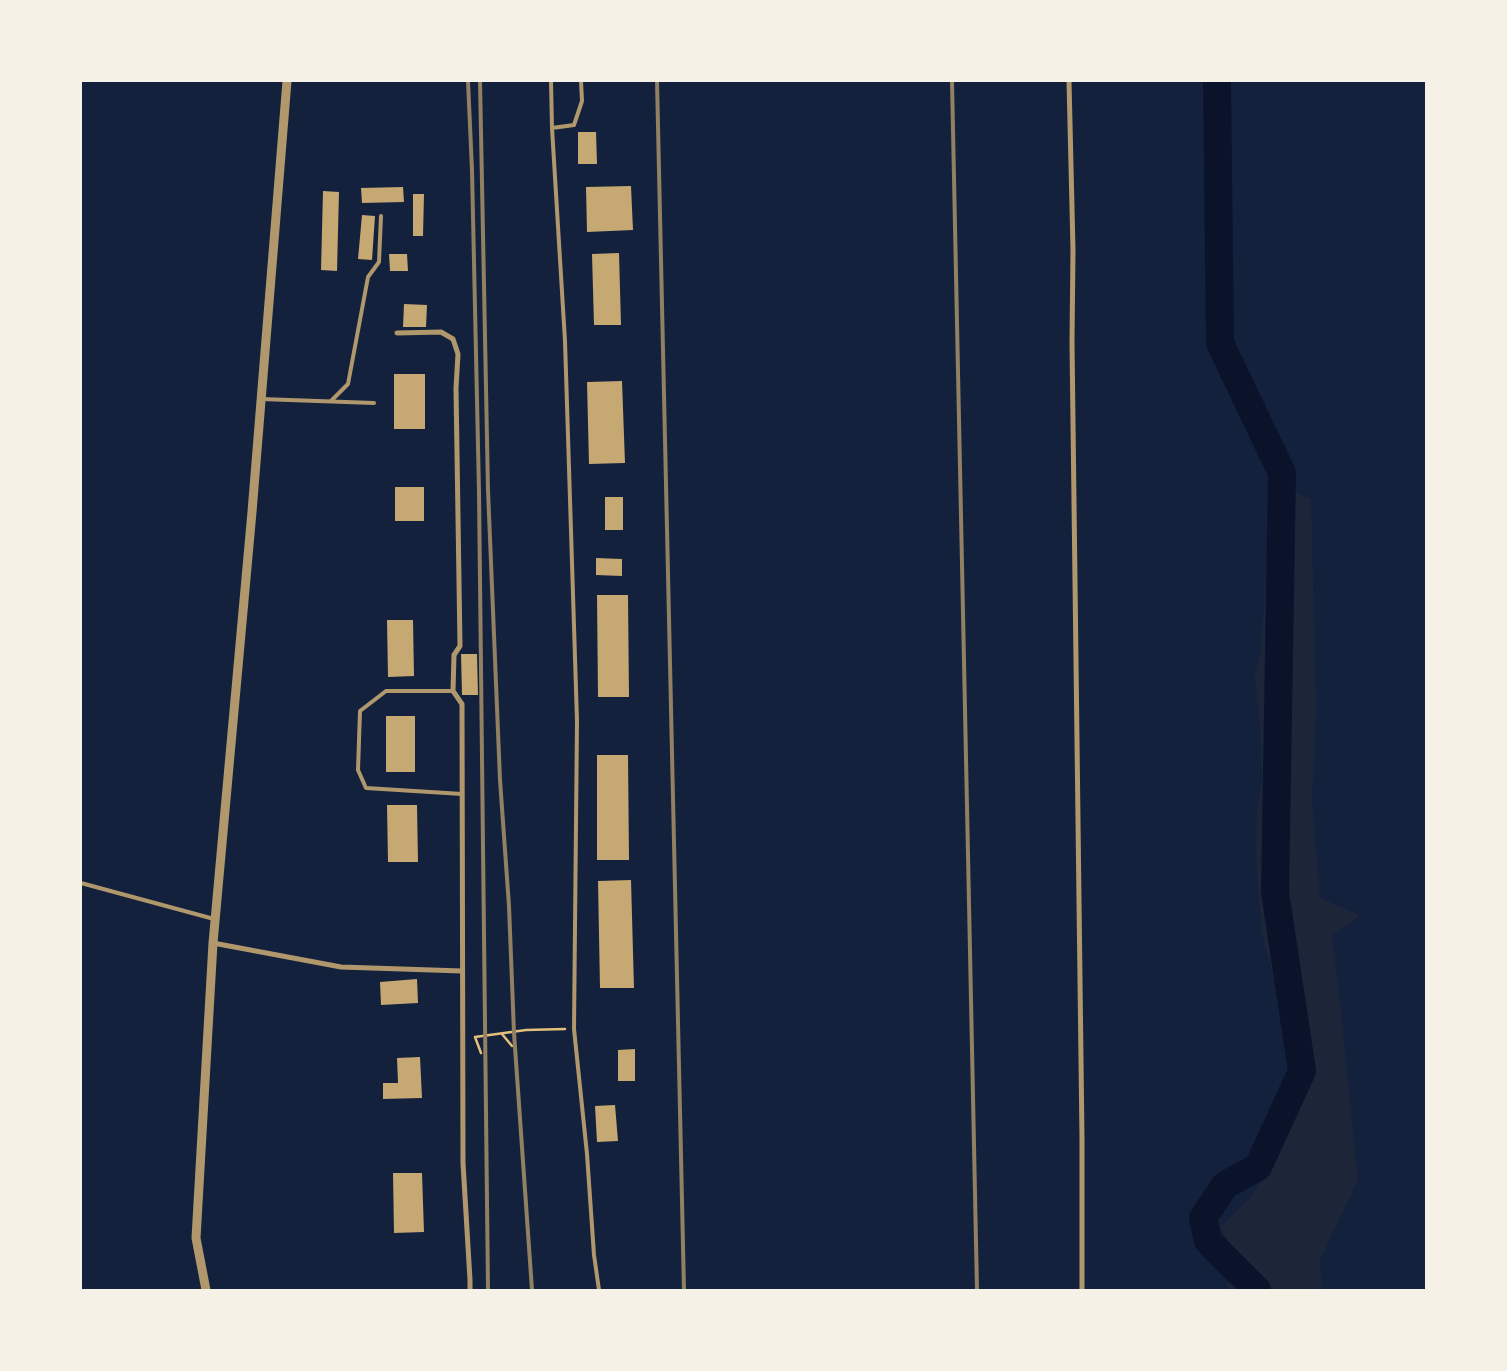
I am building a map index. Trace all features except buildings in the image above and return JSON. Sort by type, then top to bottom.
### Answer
[{"type":"street","points":[[206,1290],[196,1238],[213,943],[252,512],[287,81]]},
{"type":"street","points":[[1069,81],[1073,250],[1072,342],[1082,1290]]},
{"type":"street","points":[[397,333],[441,332],[453,339],[458,354],[456,388],[460,646],[454,655],[452,691],[462,704],[463,1163],[470,1290]]},
{"type":"street","points":[[213,943],[341,967],[462,971]]},
{"type":"lane","points":[[551,81],[552,128],[565,341],[577,721],[574,1029],[587,1154],[594,1255],[599,1290]]},
{"type":"lane","points":[[552,128],[574,125],[582,101],[581,81]]},
{"type":"lane","points":[[331,401],[348,384],[368,277],[379,262],[381,216]]},
{"type":"lane","points":[[261,398],[374,403]]},
{"type":"lane","points":[[452,691],[386,691],[360,711],[358,770],[366,788],[462,794]]},
{"type":"lane","points":[[81,883],[215,919]]},
{"type":"path","points":[[481,1053],[475,1037],[526,1030],[574,1029]]},
{"type":"path","points":[[502,1034],[512,1046]]},
{"type":"shaded area","points":[[1294,491],[1311,499],[1316,708],[1312,803],[1320,898],[1360,915],[1332,936],[1358,1180],[1320,1260],[1322,1290],[1228,1290],[1233,1252],[1221,1227],[1253,1194],[1286,1132],[1292,1068],[1284,1019],[1262,934],[1256,859],[1257,811],[1262,781],[1260,725],[1255,674],[1261,650],[1268,540]]},
{"type":"waterway","points":[[1217,81],[1220,343],[1282,473],[1275,892],[1302,1071],[1258,1167],[1225,1185],[1203,1218],[1208,1241],[1257,1290]]},
{"type":"railway","points":[[468,81],[472,170],[479,492],[488,1290]]},
{"type":"railway","points":[[480,81],[488,490],[500,780],[509,906],[514,1033],[532,1290]]},
{"type":"railway","points":[[657,81],[684,1290]]},
{"type":"railway","points":[[952,81],[977,1290]]}]
